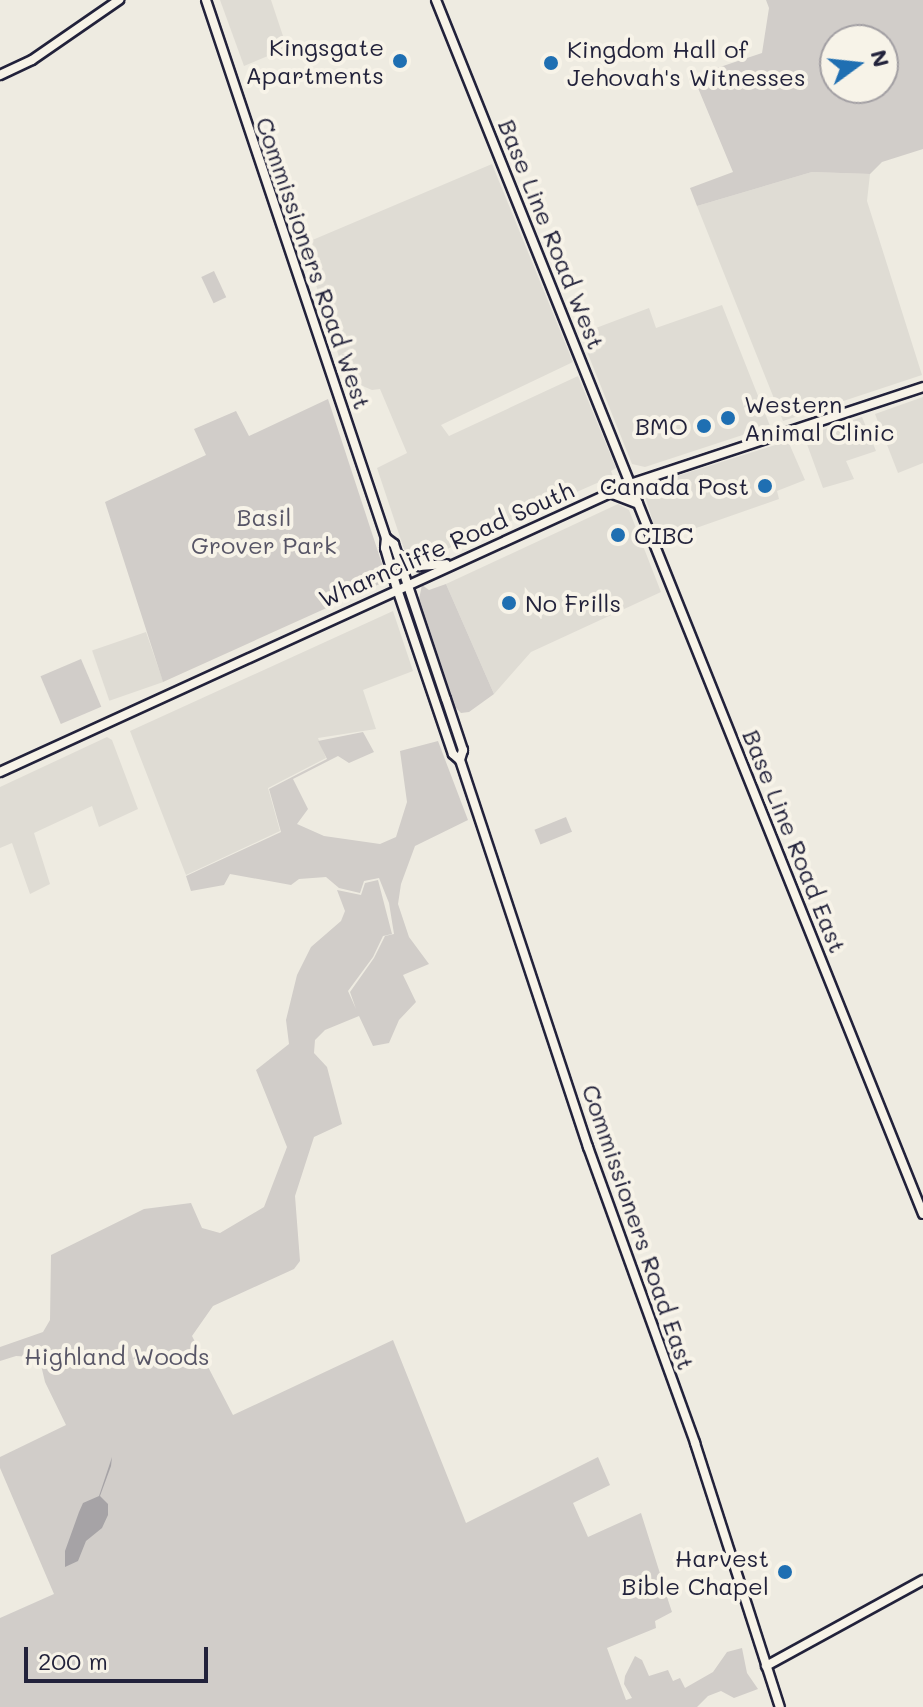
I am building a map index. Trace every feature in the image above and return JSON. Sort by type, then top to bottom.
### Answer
[{"type":"main road","points":[[0,75],[32,60],[119,0]]},
{"type":"main road","name":"Commissioners Road West","points":[[206,0],[386,538],[385,548],[397,589]]},
{"type":"main road","name":"Base Line Road West","points":[[436,0],[630,484]]},
{"type":"main road","name":"Wharncliffe Road South","points":[[0,772],[630,484],[923,387]]},
{"type":"main road","name":"Base Line Road East","points":[[630,484],[923,1214]]},
{"type":"main road","points":[[609,493],[639,504]]},
{"type":"main road","name":"Commissioners Road West","points":[[386,538],[394,544],[408,584]]},
{"type":"main road","points":[[397,554],[419,566],[454,563]]},
{"type":"main road","name":"Commissioners Road East","points":[[408,584],[463,750],[460,760]]},
{"type":"main road","name":"Commissioners Road East","points":[[397,589],[453,754],[460,760],[588,1147],[695,1443],[780,1707]]},
{"type":"main road","points":[[766,1666],[923,1580]]},
{"type":"shaded area","points":[[220,0],[271,0],[287,48],[244,66]]},
{"type":"shaded area","points":[[492,164],[573,362],[441,425],[449,436],[578,376],[616,468],[611,471],[613,476],[422,560],[415,560],[404,549],[377,468],[407,453],[380,389],[372,390],[346,379],[303,244]]},
{"type":"shaded area","points":[[812,172],[870,174],[867,201],[922,375],[783,421],[697,206]]},
{"type":"shaded area","points":[[722,305],[770,426],[645,467],[632,464],[580,334],[649,308],[656,328]]},
{"type":"shaded area","points":[[923,397],[923,463],[898,473],[875,414]]},
{"type":"shaded area","points":[[862,417],[876,451],[846,461],[854,479],[823,488],[804,436]]},
{"type":"shaded area","points":[[788,441],[805,480],[777,491],[779,499],[659,541],[642,487]]},
{"type":"shaded area","points":[[618,504],[629,510],[661,592],[531,652],[494,694],[446,584]]},
{"type":"shaded area","points":[[393,611],[413,671],[363,690],[376,729],[318,738],[326,758],[268,788],[280,831],[186,875],[130,731]]},
{"type":"shaded area","points":[[146,632],[163,682],[109,701],[92,651]]},
{"type":"shaded area","points":[[107,737],[112,740],[138,809],[99,827],[92,806],[34,833],[50,884],[30,894],[12,843],[0,848],[0,787]]},
{"type":"shaded area","points":[[112,1457],[100,1496],[108,1504],[108,1515],[102,1528],[86,1541],[78,1561],[65,1567],[65,1551],[79,1512],[83,1503],[99,1496]]},
{"type":"green space","points":[[766,0],[923,0],[923,149],[882,162],[870,174],[812,172],[697,206],[690,188],[733,172],[693,76],[762,53],[769,8]]},
{"type":"green space","points":[[214,271],[226,297],[214,303],[201,277]]},
{"type":"green space","name":"Basil Grover Park","points":[[328,399],[386,576],[382,583],[163,682],[105,502],[206,455],[194,429],[236,411],[249,436]]},
{"type":"green space","points":[[446,584],[494,694],[469,712],[461,713],[452,704],[419,599],[422,585],[429,590]]},
{"type":"green space","points":[[81,659],[101,707],[61,724],[40,676]]},
{"type":"green space","name":"Highland Woods","points":[[363,732],[374,752],[349,763],[338,756],[293,779],[308,809],[297,824],[324,836],[380,844],[396,837],[407,802],[400,751],[438,741],[468,820],[415,846],[401,884],[398,904],[409,937],[429,964],[403,975],[416,1002],[399,1020],[389,1043],[373,1046],[359,1016],[325,1030],[315,1040],[314,1053],[327,1067],[342,1124],[314,1137],[295,1196],[300,1261],[294,1269],[213,1306],[192,1336],[233,1415],[393,1340],[466,1523],[598,1457],[610,1485],[573,1503],[588,1537],[641,1513],[663,1583],[667,1585],[664,1588],[672,1612],[655,1621],[656,1628],[607,1648],[626,1700],[632,1698],[624,1684],[625,1676],[635,1656],[642,1660],[649,1676],[668,1670],[673,1681],[680,1678],[685,1688],[713,1672],[727,1652],[742,1648],[747,1673],[758,1689],[734,1698],[721,1691],[708,1696],[697,1707],[0,1707],[0,1618],[54,1594],[0,1468],[0,1457],[66,1425],[45,1382],[41,1365],[33,1357],[16,1356],[0,1361],[0,1347],[43,1332],[50,1320],[51,1255],[144,1209],[191,1203],[202,1228],[220,1233],[264,1207],[287,1147],[256,1070],[289,1044],[286,1020],[297,975],[311,947],[341,921],[345,911],[337,890],[361,895],[365,883],[378,880],[392,934],[383,936],[373,957],[348,991],[356,1009],[350,992],[374,958],[385,936],[394,934],[389,903],[379,878],[364,881],[360,893],[339,888],[326,877],[299,879],[291,885],[230,874],[224,885],[191,891],[186,876],[281,832],[269,789],[327,759],[318,741]]},
{"type":"green space","points":[[566,817],[572,832],[540,845],[534,830]]},
{"type":"place","name":"Kingsgate Apartments","points":[[400,61]]},
{"type":"place","name":"Kingdom Hall of Jehovah's Witnesses","points":[[551,63]]},
{"type":"place","name":"Western Animal Clinic","points":[[728,418]]},
{"type":"place","name":"BMO","points":[[704,426]]},
{"type":"place","name":"Canada Post","points":[[765,486]]},
{"type":"place","name":"CIBC","points":[[618,535]]},
{"type":"place","name":"No Frills","points":[[509,603]]},
{"type":"place","name":"Harvest Bible Chapel","points":[[785,1572]]}]
